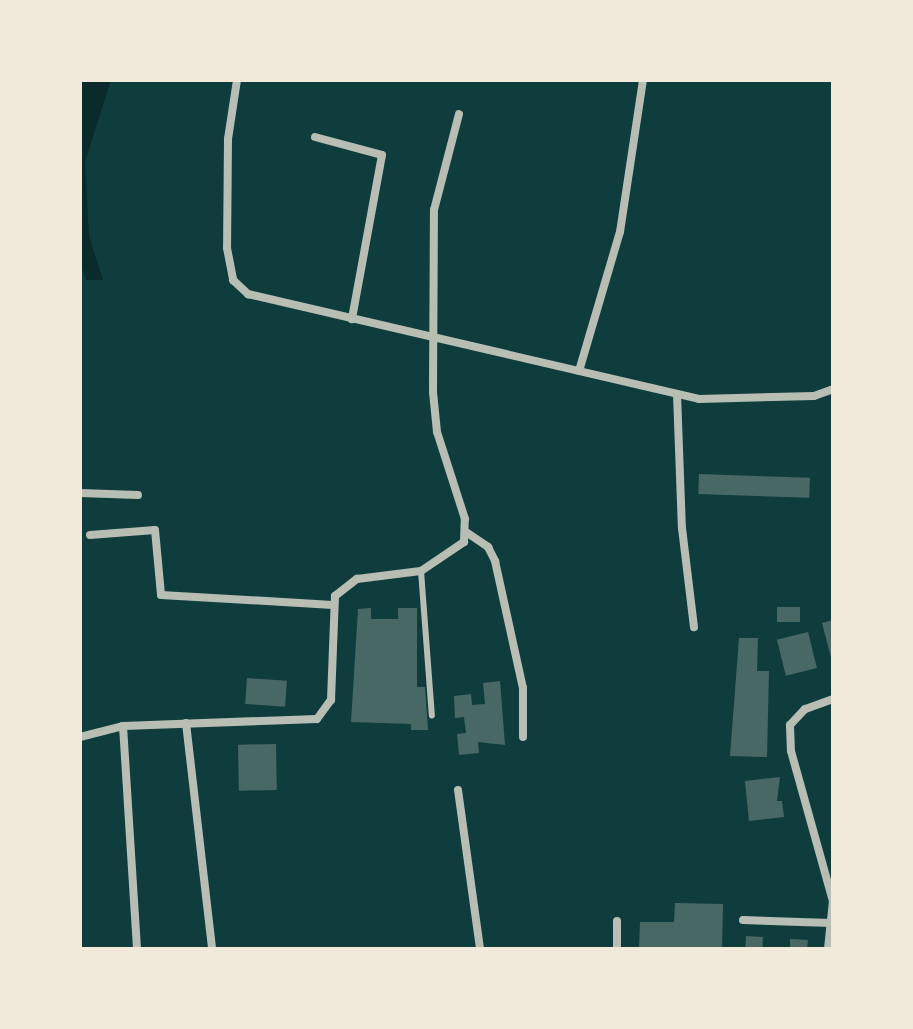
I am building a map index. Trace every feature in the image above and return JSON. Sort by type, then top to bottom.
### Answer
[{"type":"street","points":[[237,80],[228,139],[227,248],[233,280],[248,294],[699,399],[785,397],[833,389]]},
{"type":"street","points":[[579,371],[620,232],[643,80]]},
{"type":"street","points":[[459,114],[434,210],[437,432],[466,532],[488,547],[495,561],[523,688],[523,737]]},
{"type":"street","points":[[315,137],[382,155],[352,319]]},
{"type":"street","points":[[677,394],[682,528],[694,627]]},
{"type":"street","points":[[80,493],[138,495]]},
{"type":"street","points":[[90,535],[155,530],[161,595],[333,605]]},
{"type":"street","points":[[80,737],[123,726],[317,719],[331,700],[333,605],[343,586],[357,579],[421,571],[455,552],[466,532]]},
{"type":"street","points":[[828,949],[833,901],[791,751],[790,725],[805,709],[833,699]]},
{"type":"street","points":[[186,723],[212,949]]},
{"type":"street","points":[[123,726],[137,949]]},
{"type":"street","points":[[458,790],[480,949]]},
{"type":"street","points":[[743,920],[831,923]]},
{"type":"street","points":[[617,921],[617,949]]},
{"type":"lane","points":[[421,571],[432,716]]},
{"type":"water","points":[[80,80],[111,80],[85,162],[89,236],[103,280],[86,280],[80,263]]},
{"type":"building","points":[[699,474],[810,478],[809,498],[698,494]]},
{"type":"building","points":[[777,607],[800,607],[800,622],[777,622]]},
{"type":"building","points":[[371,608],[371,619],[398,619],[398,608],[417,608],[417,687],[425,687],[428,730],[411,730],[411,724],[351,722],[358,609]]},
{"type":"building","points":[[833,620],[833,661],[832,661],[822,623]]},
{"type":"building","points":[[808,632],[817,668],[786,676],[777,640]]},
{"type":"building","points":[[739,638],[758,638],[757,671],[769,671],[767,757],[730,756]]},
{"type":"building","points":[[247,678],[287,681],[285,707],[245,704]]},
{"type":"building","points":[[500,681],[505,745],[478,742],[479,753],[459,755],[457,734],[466,733],[464,717],[455,718],[454,696],[471,694],[472,705],[485,704],[483,683]]},
{"type":"building","points":[[276,744],[277,790],[239,791],[238,745]]},
{"type":"building","points":[[780,777],[777,801],[782,801],[784,817],[749,821],[745,781]]},
{"type":"building","points":[[675,903],[723,904],[722,949],[639,949],[640,922],[674,922]]},
{"type":"building","points":[[746,936],[763,937],[762,949],[745,949]]},
{"type":"building","points":[[790,939],[808,940],[807,949],[790,949]]}]
